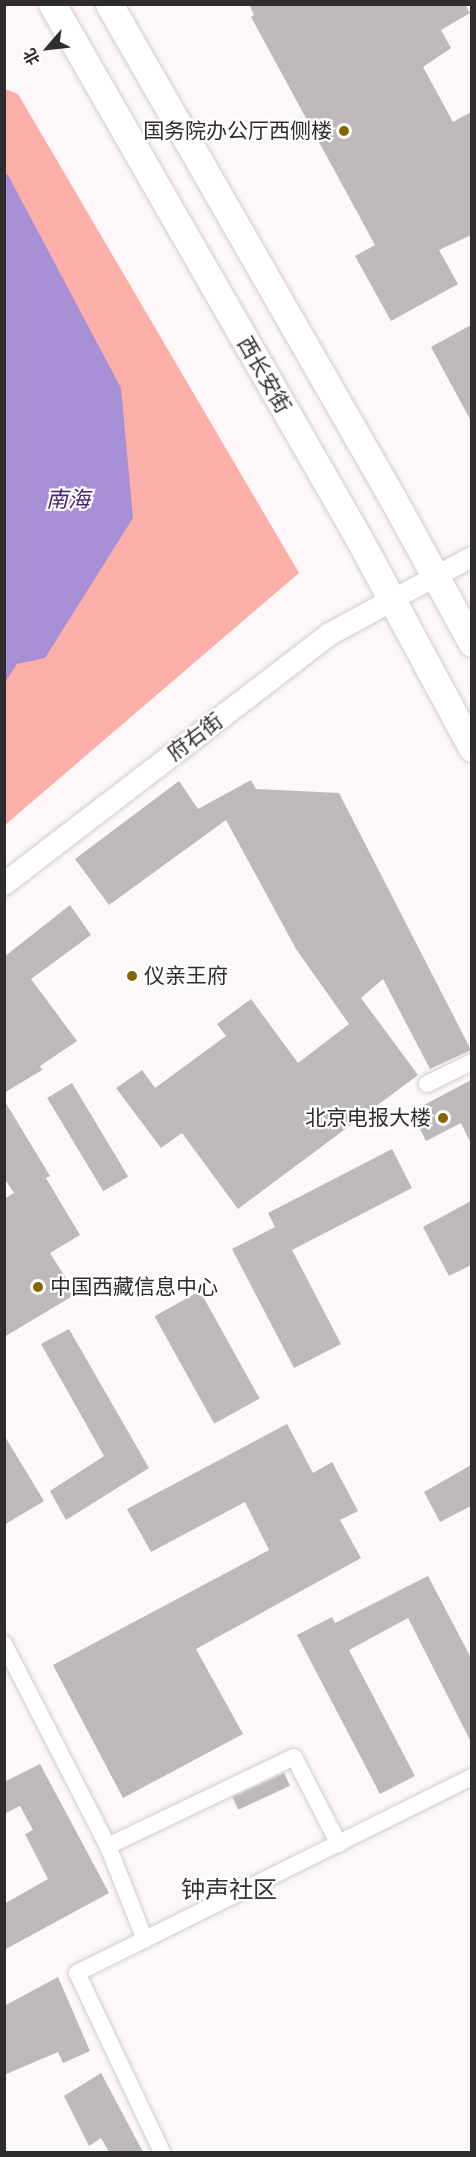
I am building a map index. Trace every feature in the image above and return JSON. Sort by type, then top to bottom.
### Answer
[{"type":"highway","name":"西长安街","points":[[52,4],[392,600],[471,748]]},
{"type":"highway","points":[[109,4],[471,643]]},
{"type":"main road","name":"府右街","points":[[4,884],[330,634],[392,600]]},
{"type":"street","points":[[392,600],[471,557]]},
{"type":"street","points":[[427,1084],[471,1062]]},
{"type":"street","points":[[4,1644],[108,1846],[144,1940]]},
{"type":"street","points":[[108,1846],[294,1756],[339,1844]]},
{"type":"street","points":[[162,2152],[77,1973],[471,1777]]},
{"type":"shaded area","points":[[5,89],[18,94],[299,573],[5,825]]},
{"type":"water","name":"南海","points":[[5,174],[8,175],[121,388],[133,518],[45,658],[17,664],[5,682]]},
{"type":"building","points":[[249,4],[465,4],[470,13],[441,30],[451,48],[423,67],[453,122],[471,112],[471,235],[439,250],[458,284],[391,321],[355,256],[375,245],[251,17],[254,15]]},
{"type":"building","points":[[471,325],[471,421],[431,347]]},
{"type":"building","points":[[251,780],[256,789],[339,793],[471,1050],[430,1069],[383,979],[361,998],[418,1075],[238,1209],[182,1133],[161,1148],[116,1088],[142,1070],[155,1088],[226,1036],[217,1024],[251,999],[298,1063],[349,1024],[296,949],[226,820],[109,905],[75,859],[179,781],[198,809]]},
{"type":"building","points":[[70,905],[91,935],[31,979],[77,1041],[40,1066],[42,1070],[4,1093],[4,957]]},
{"type":"building","name":"北京电报大楼","points":[[471,1080],[471,1144],[461,1123],[426,1141],[411,1112]]},
{"type":"building","points":[[72,1083],[128,1176],[103,1191],[47,1098]]},
{"type":"building","points":[[4,1100],[50,1176],[46,1178],[80,1235],[50,1253],[76,1294],[4,1337],[4,1199],[14,1193],[4,1178]]},
{"type":"building","points":[[392,1149],[412,1188],[292,1250],[341,1344],[294,1368],[232,1249],[275,1227],[268,1213]]},
{"type":"building","points":[[471,1201],[471,1265],[449,1276],[423,1227]]},
{"type":"building","points":[[200,1291],[260,1399],[214,1424],[155,1316]]},
{"type":"building","points":[[69,1329],[149,1468],[66,1520],[50,1491],[104,1456],[41,1344]]},
{"type":"building","points":[[287,1424],[313,1473],[332,1462],[358,1511],[340,1520],[361,1558],[196,1649],[243,1734],[123,1798],[53,1665],[269,1550],[245,1502],[151,1552],[127,1509]]},
{"type":"building","points":[[4,1435],[44,1501],[4,1525]]},
{"type":"building","points":[[471,1465],[471,1506],[440,1522],[424,1492]]},
{"type":"building","points":[[428,1576],[471,1658],[471,1742],[408,1618],[349,1650],[415,1776],[380,1794],[297,1635],[332,1617],[335,1623]]},
{"type":"building","points":[[40,1764],[109,1893],[4,1950],[4,1904],[48,1879],[25,1834],[33,1830],[20,1806],[4,1814],[4,1782]]},
{"type":"building","points":[[284,1773],[290,1786],[238,1810],[232,1797]]},
{"type":"building","points":[[58,1977],[90,2051],[63,2063],[58,2052],[4,2075],[4,2006]]},
{"type":"building","points":[[101,2073],[143,2152],[109,2152],[101,2138],[89,2146],[64,2096]]},
{"type":"place","name":"国务院办公厅西侧楼","points":[[344,131]]},
{"type":"place","name":"仪亲王府","points":[[132,976]]},
{"type":"place","name":"北京电报大楼","points":[[443,1118]]},
{"type":"place","name":"中国西藏信息中心","points":[[38,1287]]},
{"type":"district","name":"钟声社区","points":[[229,1891]]}]
